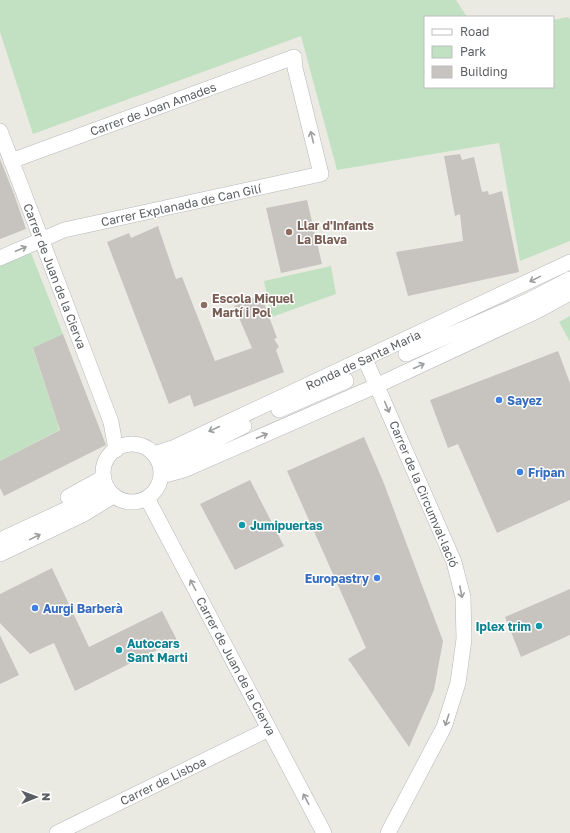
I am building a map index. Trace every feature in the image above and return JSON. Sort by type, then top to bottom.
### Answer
[{"type":"street","name":"Carrer de Joan Amades","points":[[12,161],[294,57],[295,68],[321,174]]},
{"type":"street","name":"Carrer de Juan de la Cierva","points":[[0,131],[111,422],[116,450]]},
{"type":"street","name":"Carrer Explanada de Can Gilí","points":[[0,258],[64,230],[321,174]]},
{"type":"street","name":"Ronda de Santa Maria","points":[[158,465],[174,448],[570,262]]},
{"type":"street","name":"Ronda de Santa Maria","points":[[406,354],[528,301],[570,279]]},
{"type":"street","points":[[158,465],[184,470],[378,385],[537,311],[570,293]]},
{"type":"street","name":"Carrer de la Circumval·lació","points":[[365,359],[378,385],[454,562],[462,597],[464,639],[458,683],[444,727],[388,833]]},
{"type":"street","name":"Ronda de Santa Maria","points":[[158,465],[179,458],[261,418],[346,381]]},
{"type":"street","name":"Carrer de Juan de la Cierva","points":[[111,422],[138,445]]},
{"type":"street","points":[[129,445],[138,445],[147,448],[158,465],[158,486],[153,494],[141,501],[132,503],[122,501],[108,486],[104,468],[107,460],[116,450],[129,445]]},
{"type":"street","points":[[0,529],[76,493],[108,486]]},
{"type":"street","points":[[0,540],[80,503],[108,486]]},
{"type":"street","points":[[0,554],[84,514],[108,486]]},
{"type":"street","name":"Carrer de Juan de la Cierva","points":[[147,498],[324,833]]},
{"type":"street","name":"Carrer de Lisboa","points":[[57,833],[269,729]]},
{"type":"green space","points":[[0,0],[456,0],[466,16],[424,16],[424,88],[554,88],[554,20],[568,17],[570,19],[570,241],[520,261],[499,143],[337,170],[301,36],[33,134],[0,32]]},
{"type":"green space","points":[[31,253],[63,334],[33,349],[59,430],[0,461],[0,266]]},
{"type":"green space","points":[[331,266],[336,294],[272,317],[264,281]]},
{"type":"green space","points":[[570,316],[570,342],[559,322]]},
{"type":"building","points":[[460,154],[462,160],[474,157],[482,192],[488,191],[489,195],[502,191],[519,272],[408,296],[396,252],[463,241],[460,214],[455,216],[444,156]]},
{"type":"building","points":[[0,159],[26,229],[0,239]]},
{"type":"building","points":[[307,200],[322,264],[281,273],[266,208]]},
{"type":"building","points":[[158,226],[176,279],[182,277],[215,361],[252,348],[234,306],[261,295],[277,338],[274,339],[279,347],[276,350],[284,372],[194,407],[190,395],[169,404],[107,242],[129,233],[131,238]]},
{"type":"building","points":[[63,334],[106,445],[4,496],[0,488],[0,461],[60,430],[33,348]]},
{"type":"building","points":[[558,351],[570,383],[570,500],[497,533],[458,444],[448,448],[430,400]]},
{"type":"building","name":"Europastry","points":[[364,437],[383,481],[443,641],[434,690],[409,747],[348,659],[366,648],[287,471]]},
{"type":"building","name":"Jumipuertas","points":[[250,480],[284,546],[235,570],[200,504]]},
{"type":"building","points":[[52,568],[89,647],[162,611],[177,640],[75,691],[54,643],[30,654],[0,623],[0,594]]},
{"type":"building","name":"Iplex trim","points":[[570,589],[570,635],[521,657],[505,617]]},
{"type":"building","points":[[0,635],[19,675],[0,684]]},
{"type":"place","name":"Llar d'Infants La Blava","points":[[289,232]]},
{"type":"place","name":"Escola Miquel Martí i Pol","points":[[204,305]]},
{"type":"place","name":"Sayez","points":[[499,400]]},
{"type":"place","name":"Fripan","points":[[520,472]]},
{"type":"place","name":"Jumipuertas","points":[[242,525]]},
{"type":"place","name":"Europastry","points":[[377,578]]},
{"type":"place","name":"Aurgi Barberà","points":[[35,608]]},
{"type":"place","name":"Iplex trim","points":[[539,626]]},
{"type":"place","name":"Autocars Sant Marti","points":[[119,650]]}]
